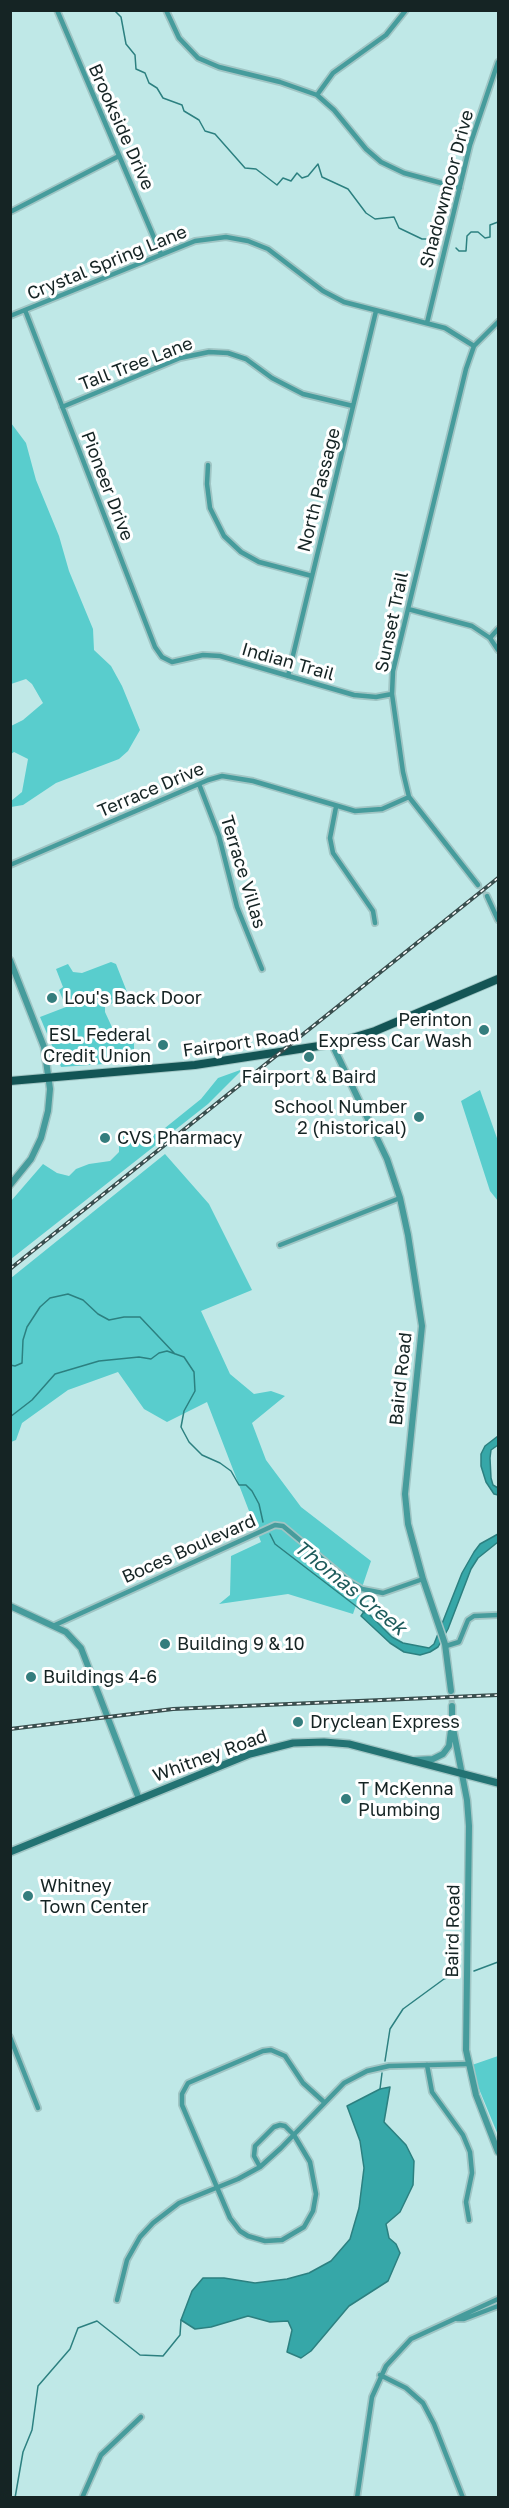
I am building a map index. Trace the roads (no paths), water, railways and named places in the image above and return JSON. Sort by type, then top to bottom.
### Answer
[{"type":"main road","name":"Fairport Road","points":[[10,1081],[195,1065],[332,1044],[375,1031],[498,978]]},
{"type":"main road","name":"Whitney Road","points":[[10,1852],[250,1754],[293,1743],[337,1742],[498,1784]]},
{"type":"street","name":"Brookside Drive","points":[[57,10],[161,254]]},
{"type":"street","points":[[166,10],[184,46],[207,63],[292,85],[317,95],[334,110],[366,149],[381,162],[404,173],[460,188]]},
{"type":"street","points":[[317,95],[333,73],[386,35],[406,10]]},
{"type":"street","name":"Shadowmoor Drive","points":[[427,323],[470,145],[498,62]]},
{"type":"street","points":[[10,212],[119,156]]},
{"type":"street","name":"Crystal Spring Lane","points":[[10,316],[161,254],[206,238],[226,237],[248,241],[276,255],[330,296],[453,332],[474,346]]},
{"type":"street","name":"Pioneer Drive","points":[[25,310],[155,647],[162,657],[168,661],[176,661]]},
{"type":"street","name":"North Passage","points":[[288,676],[376,311]]},
{"type":"street","points":[[474,346],[498,322]]},
{"type":"street","name":"Sunset Trail","points":[[474,346],[466,369],[395,660],[392,694],[403,772],[409,797],[478,885]]},
{"type":"street","name":"Tall Tree Lane","points":[[62,407],[180,358],[209,352],[228,353],[246,359],[272,378],[303,394],[353,406]]},
{"type":"street","points":[[208,465],[207,484],[210,508],[224,536],[241,552],[259,562],[312,576]]},
{"type":"street","points":[[408,609],[462,623],[490,638],[498,650]]},
{"type":"street","points":[[490,638],[498,629]]},
{"type":"street","name":"Indian Trail","points":[[176,661],[203,655],[220,656],[354,695],[376,697],[392,694]]},
{"type":"street","name":"Terrace Drive","points":[[10,865],[199,783],[222,776],[235,776],[336,807],[369,811],[382,809],[409,797]]},
{"type":"street","name":"Terrace Villas","points":[[199,783],[219,836],[237,907],[262,969]]},
{"type":"street","points":[[336,807],[331,831],[333,852],[373,912],[375,923]]},
{"type":"street","points":[[487,896],[498,920]]},
{"type":"street","points":[[10,960],[44,1047],[50,1078],[48,1112],[41,1138],[31,1160],[10,1185]]},
{"type":"street","name":"Baird Road","points":[[332,1044],[377,1137],[400,1198],[422,1326],[405,1494],[409,1533],[446,1645],[451,1691]]},
{"type":"street","points":[[280,1245],[400,1198]]},
{"type":"street","name":"Boces Boulevard","points":[[55,1625],[279,1525],[362,1589],[375,1593],[392,1592],[423,1579]]},
{"type":"street","points":[[10,1606],[55,1625],[71,1636],[86,1658],[139,1799]]},
{"type":"street","points":[[446,1645],[459,1642],[468,1620],[474,1616],[498,1615]]},
{"type":"street","name":"Baird Road","points":[[452,1706],[452,1723],[467,1800],[470,1850],[466,2036],[468,2064],[476,2094],[498,2152]]},
{"type":"street","points":[[410,1760],[433,1759],[442,1754],[449,1746],[452,1723]]},
{"type":"street","points":[[10,2037],[38,2108]]},
{"type":"street","points":[[260,2167],[253,2149],[274,2127],[285,2126],[308,2156],[316,2194],[310,2220],[297,2233],[273,2241],[248,2236],[240,2231],[230,2218],[182,2105],[182,2094],[188,2083],[263,2050],[271,2050],[285,2056],[303,2083],[324,2102]]},
{"type":"street","points":[[117,2300],[127,2260],[141,2237],[171,2208],[260,2167],[344,2083],[367,2071],[400,2065],[468,2064]]},
{"type":"street","points":[[427,2065],[432,2092],[462,2135],[470,2152],[472,2173],[466,2202],[469,2220]]},
{"type":"street","points":[[357,2498],[372,2397],[380,2374],[411,2339],[457,2319],[462,2314],[498,2300]]},
{"type":"street","points":[[457,2319],[464,2319],[498,2306]]},
{"type":"street","points":[[380,2374],[406,2388],[423,2403],[434,2424],[463,2498]]},
{"type":"street","points":[[82,2498],[101,2455],[141,2417]]},
{"type":"waterway","points":[[114,10],[121,17],[126,44],[135,55],[136,69],[145,73],[149,83],[157,88],[163,98],[182,105],[184,111],[199,120],[205,131],[215,134],[245,168],[256,169],[277,185],[283,178],[291,181],[297,173],[302,178],[308,176],[318,164],[322,177],[348,189],[366,213],[375,219],[394,217],[399,228],[422,239],[433,239],[437,242]]},
{"type":"waterway","points":[[456,248],[459,251],[466,251],[467,236],[471,232],[478,232],[485,238],[490,237],[490,225],[498,222]]},
{"type":"waterway","points":[[10,1365],[15,1366],[22,1363],[23,1340],[27,1327],[40,1307],[50,1298],[68,1294],[83,1300],[98,1314],[109,1320],[140,1317],[175,1354]]},
{"type":"waterway","name":"Thomas Creek","points":[[10,1417],[32,1400],[55,1374],[99,1361],[139,1357],[151,1359],[167,1351],[184,1357],[194,1372],[195,1391],[184,1411],[181,1427],[189,1442],[202,1455],[220,1463],[231,1471],[239,1485],[246,1485],[252,1491],[259,1504],[263,1522]]},
{"type":"waterway","name":"Thomas Creek","points":[[270,1534],[275,1544],[365,1613]]},
{"type":"waterway","points":[[474,1971],[498,1962]]},
{"type":"waterway","points":[[385,2061],[390,2029],[403,2009],[444,1979],[459,1973]]},
{"type":"waterway","points":[[380,2089],[382,2073]]},
{"type":"waterway","points":[[15,2498],[23,2452],[32,2430],[38,2386],[70,2349],[78,2328],[97,2321],[140,2355],[163,2356],[180,2335],[181,2320]]},
{"type":"tunnel","points":[[478,885],[487,896]]},
{"type":"tunnel","points":[[451,1691],[452,1706]]},
{"type":"railway","points":[[10,1269],[498,878]]},
{"type":"railway","points":[[10,1729],[173,1709],[498,1695]]},
{"type":"place","name":"Lou's Back Door","points":[[52,998]]},
{"type":"place","name":"Perinton Express Car Wash","points":[[484,1030]]},
{"type":"place","name":"ESL Federal Credit Union","points":[[163,1045]]},
{"type":"place","name":"Fairport & Baird","points":[[309,1057]]},
{"type":"place","name":"School Number 2 (historical)","points":[[419,1117]]},
{"type":"place","name":"CVS Pharmacy","points":[[105,1138]]},
{"type":"place","name":"Building 9 & 10","points":[[165,1644]]},
{"type":"place","name":"Buildings 4-6","points":[[31,1677]]},
{"type":"place","name":"Dryclean Express","points":[[298,1722]]},
{"type":"place","name":"T McKenna Plumbing","points":[[346,1799]]},
{"type":"place","name":"Whitney Town Center","points":[[28,1896]]}]
